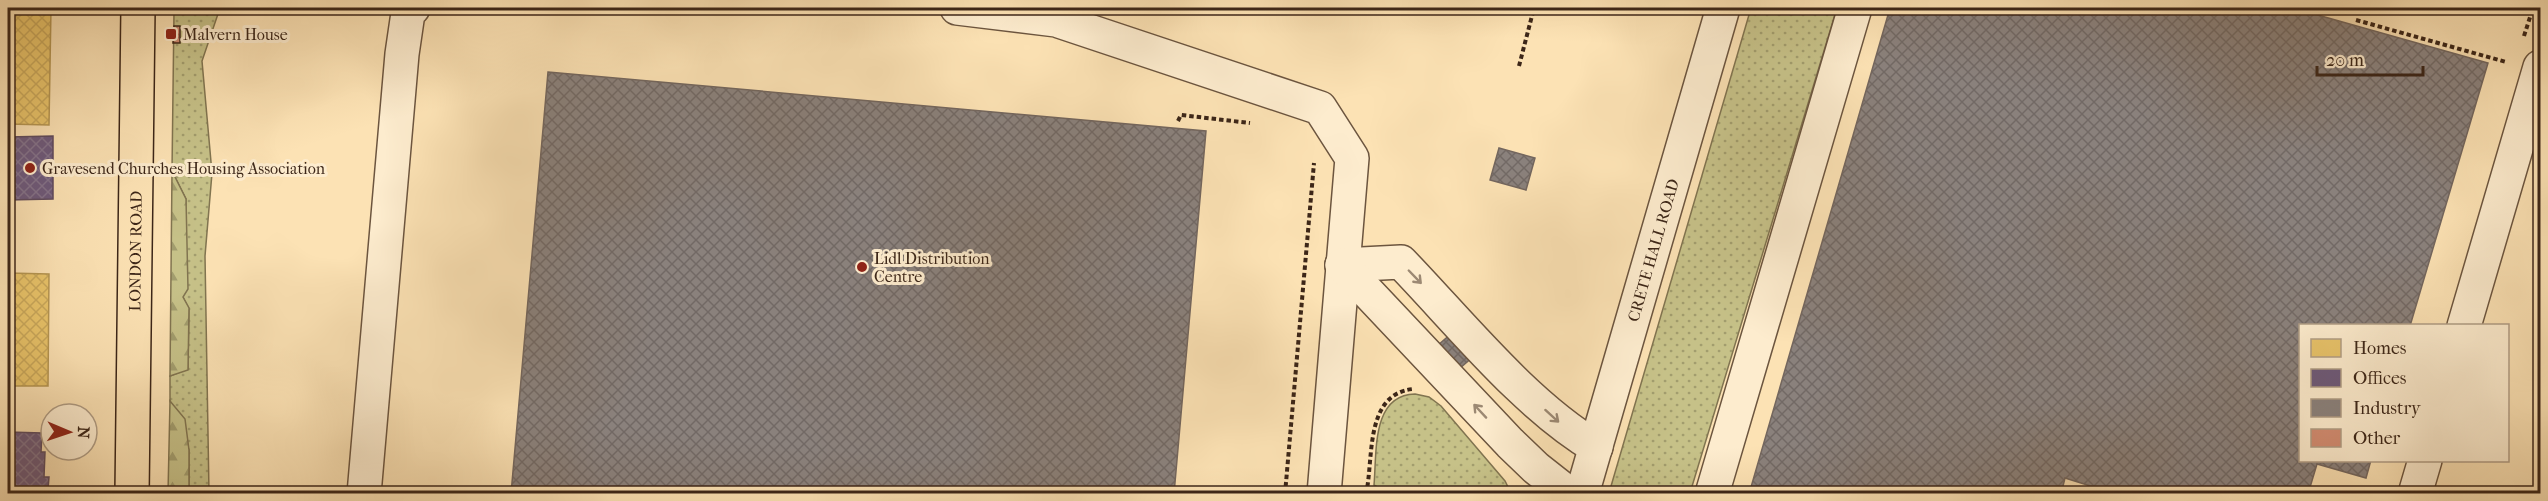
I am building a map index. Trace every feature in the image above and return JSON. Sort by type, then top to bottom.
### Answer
[{"type":"main road","name":"LONDON ROAD","points":[[132,494],[138,8]]},
{"type":"street","points":[[364,494],[402,54],[408,13],[412,8]]},
{"type":"street","points":[[957,8],[1056,20],[1320,108],[1352,158],[1324,494]]},
{"type":"street","name":"CRETE HALL ROAD","points":[[1582,494],[1724,8]]},
{"type":"street","points":[[1712,494],[1855,8]]},
{"type":"street","points":[[2464,324],[2526,63]]},
{"type":"street","points":[[1342,265],[1401,262],[1530,396],[1567,429],[1596,447]]},
{"type":"street","points":[[1342,265],[1510,443],[1536,468],[1569,494]]},
{"type":"street","points":[[2415,494],[2423,462]]},
{"type":"path","points":[[1519,66],[1534,8]]},
{"type":"path","points":[[2523,39],[2533,8]]},
{"type":"path","points":[[2356,20],[2494,60],[2526,63]]},
{"type":"path","points":[[1178,121],[1181,115],[1256,124]]},
{"type":"path","points":[[1285,494],[1313,154]]},
{"type":"path","points":[[1366,494],[1379,411],[1392,396],[1409,389],[1418,390]]},
{"type":"green space","points":[[199,8],[220,8],[202,61],[212,173],[205,256],[209,493],[189,493],[189,450],[170,401],[170,376],[188,369],[189,309],[183,297],[186,199],[172,171],[174,12],[196,12]]},
{"type":"green space","points":[[1751,8],[1837,8],[1690,493],[1609,493]]},
{"type":"green space","points":[[172,171],[186,199],[188,289],[183,297],[189,308],[188,370],[170,376]]},
{"type":"green space","points":[[1415,394],[1429,397],[1441,406],[1505,481],[1511,493],[1387,493],[1374,485],[1377,442],[1383,415],[1390,404],[1401,397]]},
{"type":"green space","points":[[170,401],[185,419],[189,450],[189,493],[168,493]]},
{"type":"building: Homes","points":[[8,8],[51,8],[49,125],[8,124]]},
{"type":"building: Homes","points":[[8,273],[49,274],[48,386],[8,386]]},
{"type":"building: Offices","name":"Gravesend Churches Housing Association","points":[[53,136],[53,199],[8,200],[8,137]]},
{"type":"building: Offices","points":[[8,432],[39,433],[39,462],[45,462],[44,477],[49,477],[48,489],[44,489],[44,494],[8,494]]},
{"type":"building: Industry","points":[[1890,8],[2293,8],[2488,63],[2411,324],[2299,324],[2299,462],[2370,462],[2366,478],[2317,464],[2308,494],[2116,494],[2065,478],[2061,494],[1749,494]]},
{"type":"building: Industry","name":"Lidl Distribution Centre","points":[[548,72],[1206,131],[1174,494],[511,494]]},
{"type":"building: Industry","points":[[1499,148],[1535,158],[1526,190],[1490,180]]},
{"type":"building: Industry","points":[[1453,332],[1474,356],[1459,369],[1437,346]]},
{"type":"building: Other","points":[[174,26],[180,26],[180,43],[173,43]]},
{"type":"place","name":"Malvern House","points":[[171,34]]},
{"type":"place","name":"Gravesend Churches Housing Association","points":[[30,168]]},
{"type":"place","name":"Lidl Distribution Centre","points":[[862,267]]}]
